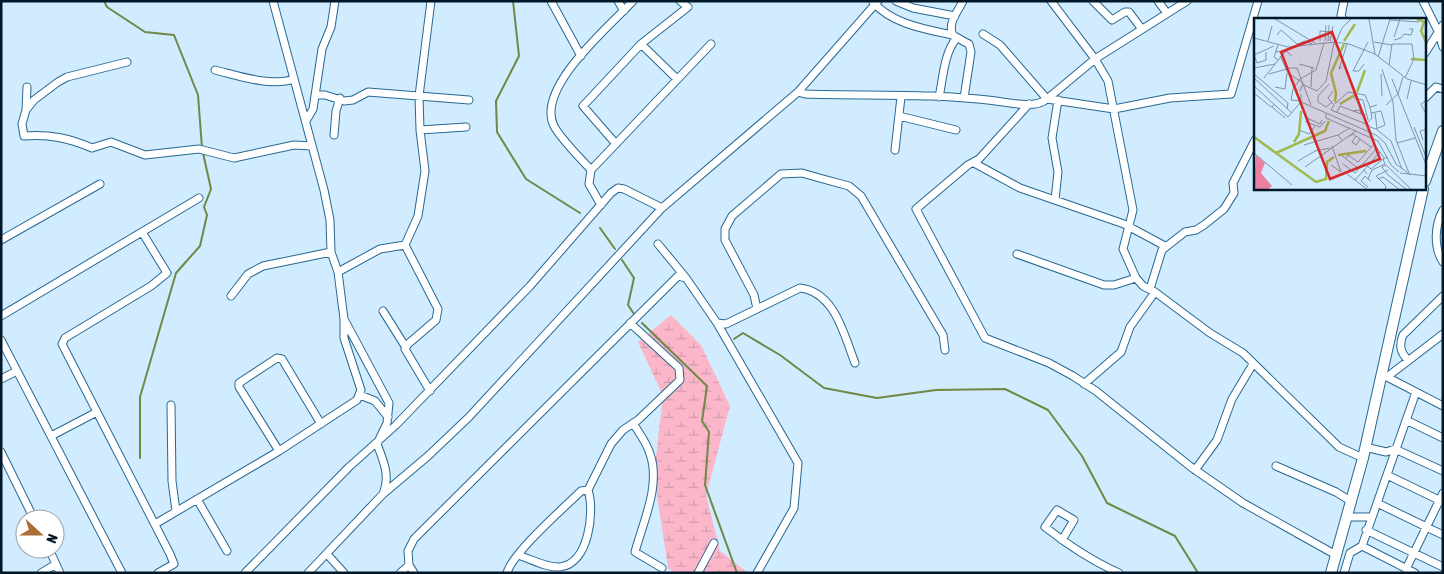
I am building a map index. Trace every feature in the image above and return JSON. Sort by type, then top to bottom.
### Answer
[{"type":"main road","points":[[1426,175],[1428,162],[1443,131]]},
{"type":"main road","points":[[1331,573],[1352,502],[1384,376],[1423,190]]},
{"type":"street","points":[[154,524],[278,451],[357,400],[360,395],[361,390],[344,338],[344,320],[338,272],[331,252],[330,220],[324,190],[273,1]]},
{"type":"street","points":[[306,120],[311,115],[316,95],[322,49],[331,27],[335,1]]},
{"type":"street","points":[[405,245],[418,216],[426,171],[420,130],[419,96],[431,1]]},
{"type":"street","points":[[551,1],[581,56]]},
{"type":"street","points":[[618,1],[624,11]]},
{"type":"street","points":[[591,170],[554,125],[552,113],[553,100],[558,84],[581,56],[633,1]]},
{"type":"street","points":[[616,144],[583,106],[641,44],[688,7],[680,1]]},
{"type":"street","points":[[896,1],[913,8],[955,16]]},
{"type":"street","points":[[940,97],[948,55],[955,37],[951,28],[963,1]]},
{"type":"street","points":[[1051,1],[1095,58],[1108,81],[1126,185],[1133,210],[1123,249],[1136,278],[1143,286],[1152,290],[1210,333],[1243,353],[1339,447],[1363,458]]},
{"type":"street","points":[[1093,1],[1112,20],[1129,12],[1141,28]]},
{"type":"street","points":[[1158,1],[1166,12]]},
{"type":"street","points":[[798,92],[804,94],[940,97],[1029,104],[1042,103],[1095,58],[1186,1]]},
{"type":"street","points":[[983,34],[1000,44],[1048,99],[1114,108],[1170,98],[1231,94],[1258,1]]},
{"type":"street","points":[[1342,18],[1340,16],[1344,1]]},
{"type":"street","points":[[1423,1],[1440,28],[1443,47]]},
{"type":"street","points":[[308,573],[382,494],[428,456],[469,417],[662,208],[798,92],[858,26],[875,2],[894,19],[955,37],[969,44],[971,48],[964,98]]},
{"type":"street","points":[[1426,51],[1440,28]]},
{"type":"street","points":[[641,44],[677,80]]},
{"type":"street","points":[[601,205],[589,184],[591,170],[711,44]]},
{"type":"street","points":[[26,110],[34,100],[67,77],[127,62]]},
{"type":"street","points":[[215,70],[267,80],[285,81],[294,79]]},
{"type":"street","points":[[27,87],[26,110],[22,124],[24,136],[40,135],[68,138],[92,148],[111,142],[145,155],[199,149],[234,158],[294,145],[311,146]]},
{"type":"street","points":[[1426,97],[1436,87],[1443,88]]},
{"type":"street","points":[[316,95],[340,98],[344,101],[353,100],[368,92],[469,100]]},
{"type":"street","points":[[895,150],[902,97]]},
{"type":"street","points":[[334,135],[336,111],[340,98]]},
{"type":"street","points":[[1055,200],[1058,172],[1052,138],[1058,100]]},
{"type":"street","points":[[1029,104],[974,163],[916,209],[985,338],[1049,363],[1084,384],[1195,470],[1243,503],[1336,556]]},
{"type":"street","points":[[899,116],[956,130]]},
{"type":"street","points":[[420,130],[466,127]]},
{"type":"street","points":[[1084,384],[1121,352],[1130,327],[1152,290],[1160,253],[1166,246],[1185,232],[1196,230],[1224,209],[1234,193],[1233,183],[1254,142]]},
{"type":"street","points":[[974,163],[1020,188],[1129,226],[1166,246]]},
{"type":"street","points":[[757,309],[754,295],[725,240],[724,229],[732,216],[781,174],[802,173],[849,186],[861,196],[943,335],[945,350]]},
{"type":"street","points":[[1,240],[100,184]]},
{"type":"street","points":[[245,573],[349,467],[377,444],[430,391],[530,286],[618,188],[662,208]]},
{"type":"street","points":[[1,316],[199,198]]},
{"type":"street","points":[[1443,210],[1436,225],[1439,256],[1443,262]]},
{"type":"street","points":[[142,232],[168,273],[151,286],[65,338],[62,344],[178,573]]},
{"type":"street","points":[[658,244],[686,278],[717,323],[798,463],[794,508],[757,573]]},
{"type":"street","points":[[338,272],[380,249],[405,245]]},
{"type":"street","points":[[405,245],[438,309],[436,320],[405,346]]},
{"type":"street","points":[[231,296],[248,274],[264,266],[331,252]]},
{"type":"street","points":[[1017,254],[1104,285],[1114,285],[1136,278]]},
{"type":"street","points":[[414,573],[409,565],[408,552],[414,539],[678,276],[686,278]]},
{"type":"street","points":[[717,323],[726,324],[800,288],[811,290],[823,297],[833,311],[855,363]]},
{"type":"street","points":[[1408,360],[1403,355],[1400,344],[1403,335],[1443,296]]},
{"type":"street","points":[[383,311],[430,391]]},
{"type":"street","points":[[344,320],[389,403],[388,417],[377,444],[387,471],[387,483],[382,494]]},
{"type":"street","points":[[518,555],[549,566],[561,567],[572,560],[585,544],[590,528],[592,502],[588,490],[611,444],[623,430],[634,423],[680,380],[679,368],[630,324]]},
{"type":"street","points":[[1443,334],[1384,376],[1443,406]]},
{"type":"street","points":[[1,340],[122,573]]},
{"type":"street","points":[[278,451],[239,387],[239,383],[277,358],[282,359],[321,424]]},
{"type":"street","points":[[1195,470],[1217,440],[1232,399],[1253,364]]},
{"type":"street","points":[[1,379],[17,370]]},
{"type":"street","points":[[1344,573],[1350,554],[1362,546],[1366,530],[1416,392]]},
{"type":"street","points":[[360,395],[375,401],[388,417]]},
{"type":"street","points":[[171,405],[172,481],[176,511]]},
{"type":"street","points":[[51,436],[97,412]]},
{"type":"street","points":[[1406,420],[1443,438]]},
{"type":"street","points":[[634,423],[650,453],[654,475],[651,497],[634,552],[662,568]]},
{"type":"street","points":[[1365,447],[1386,452],[1395,448],[1443,471]]},
{"type":"street","points":[[1,452],[29,509]]},
{"type":"street","points":[[1276,466],[1336,492],[1352,502]]},
{"type":"street","points":[[1387,476],[1441,502]]},
{"type":"street","points":[[507,573],[509,566],[518,555],[581,490],[588,490]]},
{"type":"street","points":[[1406,569],[1426,527],[1441,502],[1443,493]]},
{"type":"street","points":[[197,499],[227,551]]},
{"type":"street","points":[[1376,503],[1443,535]]},
{"type":"street","points":[[1347,517],[1371,517]]},
{"type":"street","points":[[1366,530],[1443,567]]},
{"type":"street","points":[[1062,540],[1119,573]]},
{"type":"street","points":[[698,573],[714,544]]},
{"type":"street","points":[[1362,546],[1415,573]]},
{"type":"street","points":[[327,554],[344,573]]},
{"type":"street","points":[[54,559],[60,573]]},
{"type":"street","points":[[41,573],[56,564]]},
{"type":"street","points":[[158,573],[174,564]]},
{"type":"street","points":[[400,573],[409,565]]},
{"type":"green space","points":[[671,315],[701,345],[730,406],[706,495],[720,551],[748,573],[676,573],[668,568],[654,475],[663,396],[638,342]]},
{"type":"waterway","points":[[104,1],[107,7],[145,32],[174,35],[198,95],[202,148]]},
{"type":"waterway","points":[[513,1],[519,56],[496,101],[497,132],[526,179],[580,213]]},
{"type":"waterway","points":[[140,458],[140,397],[176,273],[200,246],[207,215],[204,207],[211,189],[203,153]]},
{"type":"waterway","points":[[600,228],[615,249]]},
{"type":"waterway","points":[[622,260],[634,278],[628,305],[634,314]]},
{"type":"waterway","points":[[642,323],[707,386],[702,421],[709,432],[705,485],[737,573]]},
{"type":"waterway","points":[[734,339],[743,333],[780,355],[824,388],[877,398],[936,390],[1005,389],[1048,410],[1082,456],[1107,503],[1175,536],[1198,573]]}]
